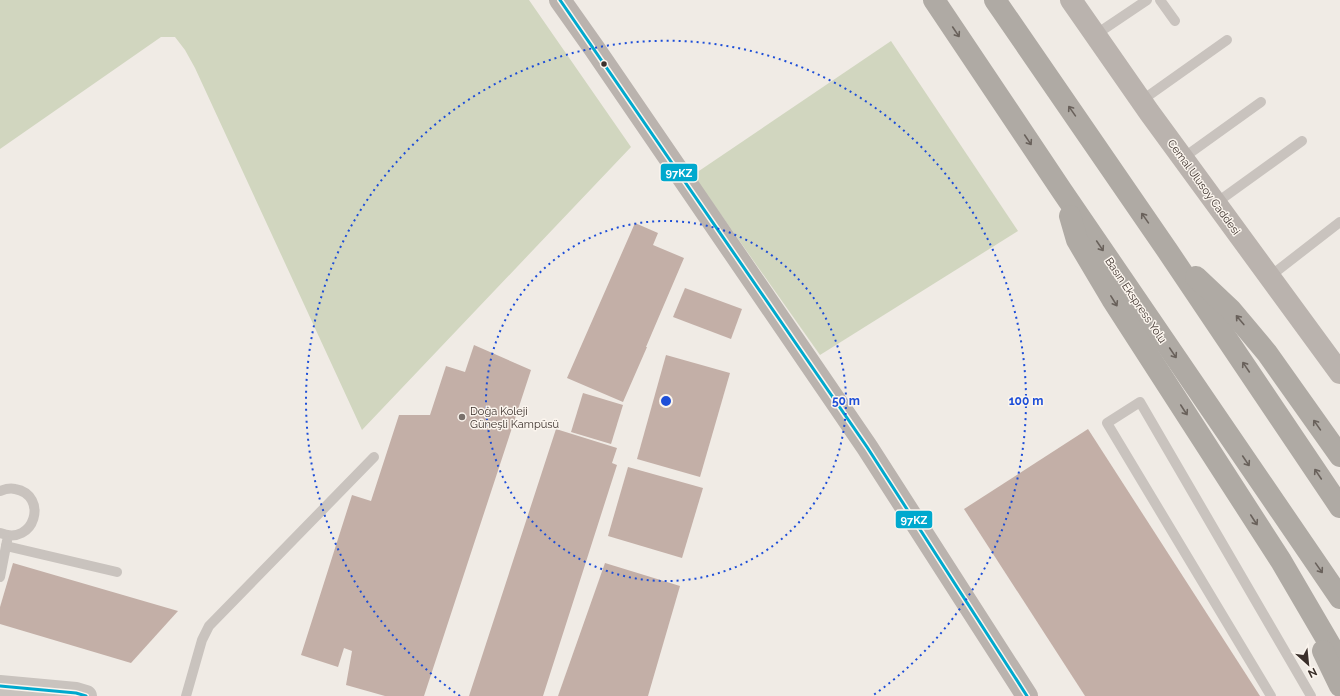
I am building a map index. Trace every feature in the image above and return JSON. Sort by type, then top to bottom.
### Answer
[{"type":"highway","name":"Basın Ekspress Yolu","points":[[934,0],[1062,191],[1340,598]]},
{"type":"highway","points":[[995,0],[1168,250],[1340,507]]},
{"type":"highway","points":[[1062,191],[1077,240],[1112,299],[1281,561],[1340,662]]},
{"type":"highway","points":[[1168,250],[1231,310],[1266,353],[1340,456]]},
{"type":"highway","points":[[1281,561],[1340,686]]},
{"type":"main road","points":[[560,0],[867,448],[1027,696]]},
{"type":"main road","name":"Cemal Ulusoy Caddesi","points":[[1070,0],[1340,373]]},
{"type":"street","points":[[0,686],[76,693],[86,696]]},
{"type":"lane","points":[[1095,35],[1147,0]]},
{"type":"lane","points":[[1160,0],[1175,21]]},
{"type":"lane","points":[[1142,101],[1227,40]]},
{"type":"lane","points":[[1183,158],[1261,102]]},
{"type":"lane","points":[[1216,203],[1302,141]]},
{"type":"lane","points":[[1270,277],[1340,222]]},
{"type":"lane","points":[[1271,696],[1107,423],[1140,402],[1311,696]]},
{"type":"lane","points":[[186,696],[202,640],[209,626],[374,457]]},
{"type":"lane","points":[[0,492],[11,488],[19,490],[26,493],[35,506],[34,521],[29,528],[16,536],[4,534],[6,546],[0,577]]},
{"type":"lane","points":[[6,546],[117,572]]},
{"type":"green space","points":[[0,0],[529,0],[631,147],[362,430],[195,68],[185,50],[175,37],[161,37],[0,149]]},
{"type":"green space","points":[[891,41],[1018,231],[820,355],[693,175]]},
{"type":"building","points":[[635,223],[658,233],[653,245],[684,258],[623,402],[567,378]]},
{"type":"building","points":[[685,288],[742,309],[731,339],[673,317]]},
{"type":"building","points":[[474,345],[531,370],[424,696],[385,696],[346,685],[352,651],[344,648],[338,667],[301,655],[352,495],[371,501],[399,415],[430,415],[446,366],[465,372]]},
{"type":"building","points":[[666,355],[730,373],[700,477],[637,459]]},
{"type":"building","points":[[583,393],[623,405],[611,444],[571,432]]},
{"type":"building","points":[[556,429],[617,448],[612,463],[617,465],[543,696],[469,696]]},
{"type":"building","points":[[1088,429],[1260,696],[1085,696],[964,509]]},
{"type":"building","points":[[628,467],[703,488],[682,558],[608,536]]},
{"type":"building","points":[[13,563],[178,611],[131,663],[0,624],[0,607]]},
{"type":"building","points":[[605,563],[680,586],[648,696],[558,696]]},
{"type":"transit line","name":"97KZ","points":[[560,0],[867,447],[1027,696]]},
{"type":"transit line","name":"97KZ","points":[[0,686],[76,693],[86,696]]},
{"type":"place","name":"Doğa Koleji Güneşli Kampüsü","points":[[462,417]]}]
